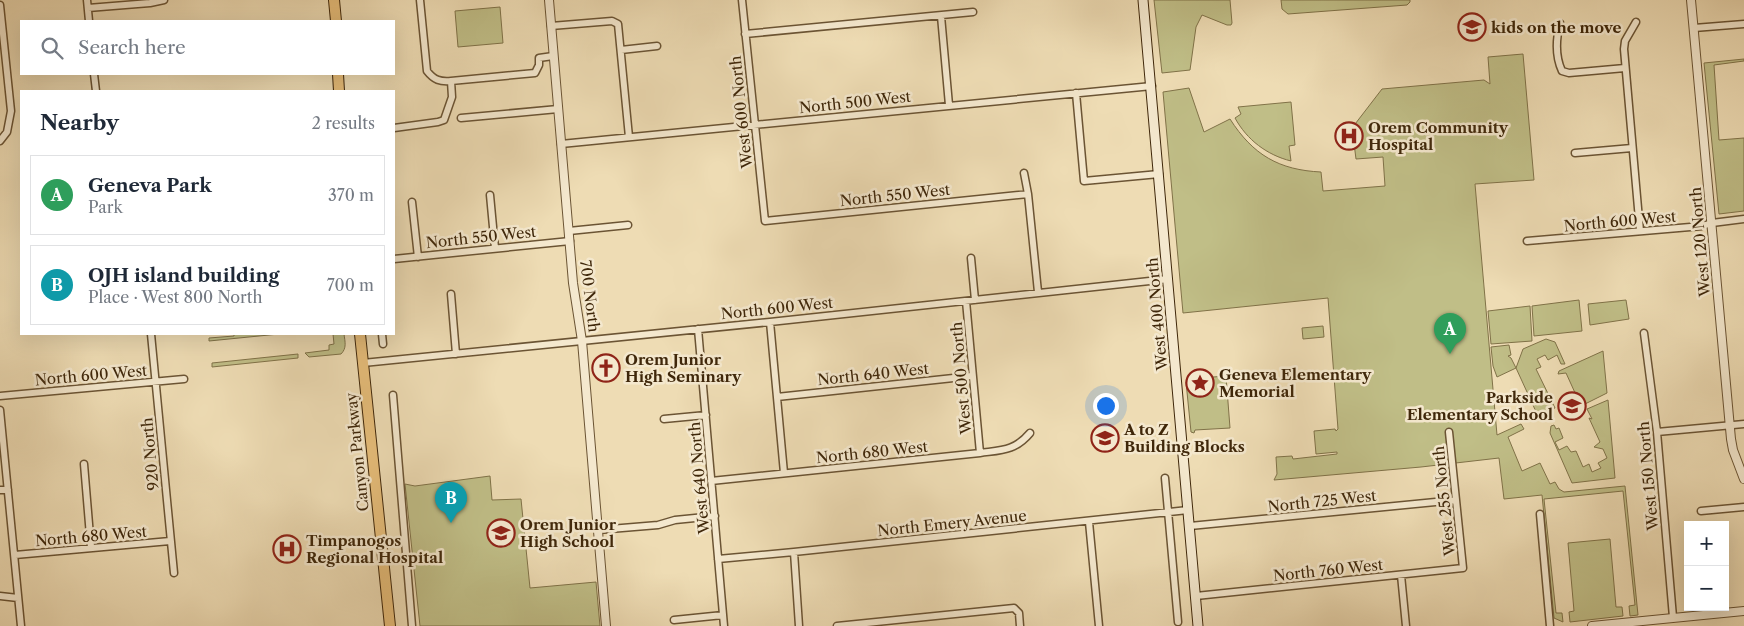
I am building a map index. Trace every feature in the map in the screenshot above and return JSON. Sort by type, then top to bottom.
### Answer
[{"type":"highway","points":[[334,0],[336,20]]},
{"type":"highway","points":[[338,75],[338,90]]},
{"type":"highway","name":"Canyon Parkway","points":[[360,335],[390,626]]},
{"type":"main road","name":"West 400 North","points":[[1144,0],[1198,626]]},
{"type":"street","points":[[87,0],[89,20]]},
{"type":"street","points":[[88,8],[164,0]]},
{"type":"street","points":[[420,0],[427,71],[433,78],[439,81],[535,73],[540,65],[539,58],[553,56]]},
{"type":"street","name":"700 North","points":[[549,0],[573,283],[582,341],[606,626]]},
{"type":"street","name":"West 600 North","points":[[742,0],[765,221]]},
{"type":"street","name":"West 120 North","points":[[1691,0],[1730,426],[1733,450],[1744,479]]},
{"type":"street","points":[[0,5],[11,111],[7,132],[0,141]]},
{"type":"street","points":[[745,34],[974,12]]},
{"type":"street","points":[[941,16],[949,105]]},
{"type":"street","points":[[551,26],[615,22],[619,28],[622,50],[629,137]]},
{"type":"street","points":[[1636,22],[1625,41],[1640,231]]},
{"type":"street","points":[[1560,24],[1556,39],[1559,64],[1562,71],[1569,73],[1626,68]]},
{"type":"street","points":[[1694,28],[1744,24]]},
{"type":"street","points":[[622,50],[657,46]]},
{"type":"street","points":[[94,75],[96,90]]},
{"type":"street","points":[[395,128],[417,126],[444,120],[452,97],[452,81]]},
{"type":"street","name":"North 500 West","points":[[561,144],[1152,86]]},
{"type":"street","points":[[1076,93],[1084,181],[1159,174]]},
{"type":"street","points":[[461,118],[558,109]]},
{"type":"street","points":[[1575,153],[1632,148]]},
{"type":"street","points":[[1024,172],[1038,292]]},
{"type":"street","name":"North 550 West","points":[[765,221],[1028,194]]},
{"type":"street","points":[[490,195],[496,248]]},
{"type":"street","points":[[412,202],[418,257]]},
{"type":"street","name":"North 600 West","points":[[1526,241],[1702,226],[1744,219]]},
{"type":"street","points":[[569,231],[628,225]]},
{"type":"street","name":"North 550 West","points":[[395,259],[570,241]]},
{"type":"street","points":[[971,258],[975,300]]},
{"type":"street","name":"North 600 West","points":[[363,363],[1168,279]]},
{"type":"street","points":[[451,294],[456,354]]},
{"type":"street","name":"West 500 North","points":[[966,300],[980,453]]},
{"type":"street","points":[[770,322],[784,473]]},
{"type":"street","name":"West 640 North","points":[[698,329],[724,626]]},
{"type":"street","name":"West 150 North","points":[[1644,333],[1657,432],[1673,617]]},
{"type":"street","name":"920 North","points":[[151,335],[174,572]]},
{"type":"street","points":[[382,335],[383,344]]},
{"type":"street","name":"North 640 West","points":[[776,396],[972,376]]},
{"type":"street","name":"North 600 West","points":[[0,396],[184,379]]},
{"type":"street","points":[[393,395],[412,626]]},
{"type":"street","points":[[0,410],[21,626]]},
{"type":"street","points":[[664,419],[706,415]]},
{"type":"street","points":[[1657,432],[1744,424]]},
{"type":"street","name":"West 255 North","points":[[1449,432],[1463,568]]},
{"type":"street","name":"North 680 West","points":[[711,481],[980,453],[1013,448],[1021,444],[1030,433]]},
{"type":"street","points":[[84,464],[91,548]]},
{"type":"street","points":[[1165,478],[1178,622]]},
{"type":"street","points":[[0,490],[8,490]]},
{"type":"street","name":"North 725 West","points":[[1190,526],[1456,500]]},
{"type":"street","points":[[1701,511],[1744,507]]},
{"type":"street","name":"North Emery Avenue","points":[[718,559],[1089,522],[1188,510]]},
{"type":"street","points":[[1540,514],[1550,626]]},
{"type":"street","points":[[598,530],[715,516]]},
{"type":"street","points":[[1089,522],[1099,626]]},
{"type":"street","name":"North 680 West","points":[[15,555],[170,541]]},
{"type":"street","points":[[794,552],[799,626]]},
{"type":"street","name":"North 760 West","points":[[1196,596],[1463,568]]},
{"type":"street","points":[[1401,575],[1406,626]]},
{"type":"street","points":[[0,596],[18,598]]},
{"type":"street","points":[[837,626],[1014,608],[1019,613],[1020,626]]},
{"type":"street","points":[[1592,626],[1744,611]]},
{"type":"street","points":[[674,620],[723,614]]},
{"type":"shaded area","points":[[1154,0],[1230,0],[1232,23],[1227,25],[1202,15],[1196,27],[1190,70],[1162,73]]},
{"type":"shaded area","points":[[1281,0],[1410,0],[1410,2],[1407,5],[1288,14],[1282,9]]},
{"type":"shaded area","points":[[500,7],[503,43],[458,47],[455,11]]},
{"type":"shaded area","name":"Orem Community Hospital","points":[[1523,54],[1534,180],[1475,184],[1497,435],[1521,424],[1524,429],[1508,437],[1522,471],[1540,463],[1550,484],[1555,482],[1559,489],[1564,492],[1625,486],[1638,615],[1630,616],[1629,606],[1635,605],[1623,491],[1544,499],[1556,613],[1562,613],[1563,622],[1554,618],[1542,495],[1504,499],[1499,458],[1274,480],[1277,474],[1276,457],[1292,456],[1293,459],[1337,454],[1337,452],[1316,454],[1314,431],[1335,429],[1336,431],[1338,429],[1328,298],[1183,313],[1163,92],[1189,88],[1204,132],[1230,119],[1248,142],[1268,158],[1292,168],[1321,172],[1323,191],[1385,186],[1383,157],[1356,159],[1352,128],[1382,89],[1484,80],[1490,84],[1488,57]]},
{"type":"shaded area","points":[[1744,59],[1744,61],[1714,65],[1719,140],[1744,138],[1744,211],[1719,214],[1704,63]]},
{"type":"shaded area","points":[[1291,102],[1295,145],[1289,146],[1291,161],[1274,155],[1258,146],[1245,133],[1235,118],[1241,114],[1238,107]]},
{"type":"shaded area","points":[[1579,300],[1582,331],[1534,336],[1532,306]]},
{"type":"shaded area","points":[[1626,300],[1629,319],[1590,325],[1588,304]]},
{"type":"shaded area","points":[[1530,306],[1532,341],[1491,344],[1488,311]]},
{"type":"shaded area","points":[[1323,326],[1324,337],[1303,339],[1302,328]]},
{"type":"shaded area","points":[[269,335],[209,341],[209,338]]},
{"type":"shaded area","points":[[333,335],[344,335],[345,347],[341,354],[309,357],[305,353],[329,350],[329,345],[334,344]]},
{"type":"shaded area","points":[[1546,339],[1555,342],[1565,364],[1561,364],[1557,355],[1548,360],[1545,355],[1537,359],[1541,367],[1536,369],[1555,408],[1547,411],[1551,419],[1547,421],[1538,416],[1516,368],[1523,349]]},
{"type":"shaded area","points":[[1509,345],[1511,355],[1508,356],[1516,368],[1497,377],[1493,366],[1491,347]]},
{"type":"shaded area","points":[[1603,351],[1607,393],[1585,404],[1580,394],[1576,395],[1566,373],[1558,374],[1559,371]]},
{"type":"shaded area","points":[[298,354],[298,358],[212,367],[212,363]]},
{"type":"shaded area","points":[[1226,376],[1230,428],[1195,430],[1194,433],[1191,432],[1186,382],[1188,379]]},
{"type":"shaded area","points":[[1608,400],[1615,478],[1572,483],[1550,433],[1551,426],[1554,425],[1556,429],[1559,428],[1563,438],[1555,442],[1559,450],[1567,446],[1571,452],[1576,451],[1583,467],[1589,464],[1592,472],[1601,468],[1598,463],[1607,458],[1603,449],[1594,447],[1600,442],[1587,409]]},
{"type":"shaded area","points":[[490,476],[492,500],[521,499],[530,588],[596,582],[600,626],[420,626],[405,484],[415,486]]},
{"type":"shaded area","points":[[1610,539],[1616,607],[1622,607],[1623,616],[1570,622],[1569,612],[1574,611],[1568,543]]},
{"type":"place","name":"kids on the move","points":[[1472,27]]},
{"type":"place","name":"Orem Community Hospital","points":[[1349,136]]},
{"type":"place","name":"Geneva Park","points":[[1450,354]]},
{"type":"place","name":"Orem Junior High Seminary","points":[[606,368]]},
{"type":"place","name":"Geneva Elementary Memorial","points":[[1200,383]]},
{"type":"place","name":"Parkside Elementary School","points":[[1572,406]]},
{"type":"place","name":"A to Z Building Blocks","points":[[1105,438]]},
{"type":"place","name":"OJH island building","points":[[451,523]]},
{"type":"place","name":"Orem Junior High School","points":[[501,533]]},
{"type":"place","name":"Timpanogos Regional Hospital","points":[[287,549]]}]
